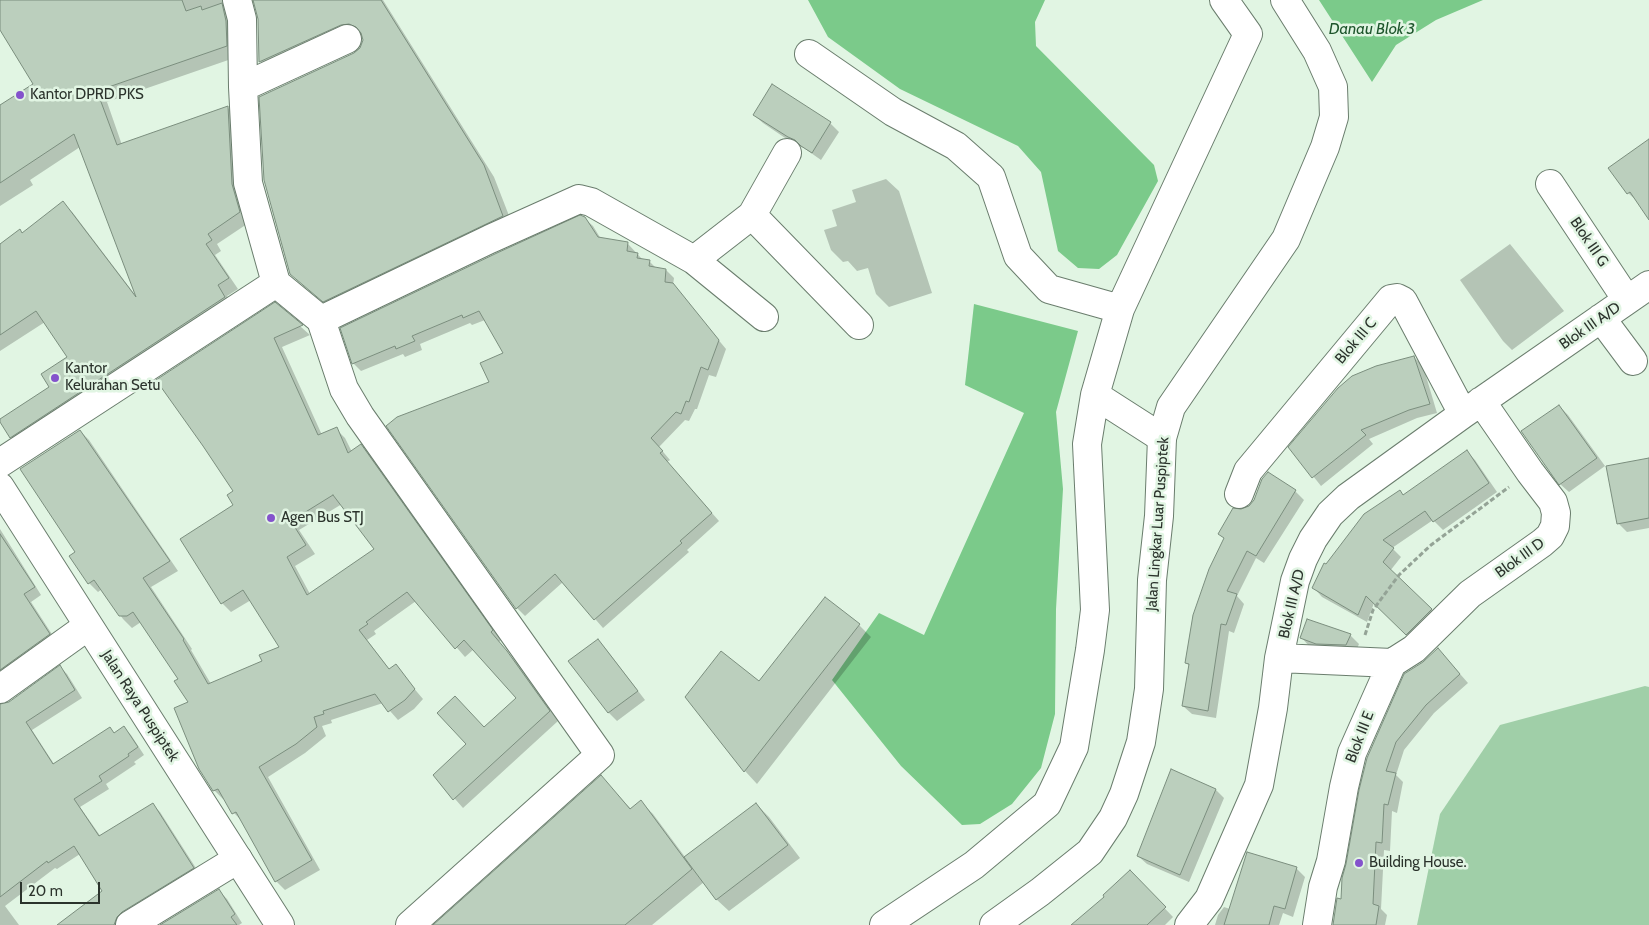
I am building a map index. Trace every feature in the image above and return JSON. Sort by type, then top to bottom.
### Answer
[{"type":"street","points":[[237,0],[242,19],[248,183],[276,283],[321,320],[344,389],[360,416],[600,756],[410,925]]},
{"type":"street","points":[[884,925],[974,865],[1046,804],[1074,747],[1095,610],[1087,444],[1095,395],[1120,310],[1248,34],[1224,0]]},
{"type":"street","name":"Jalan Lingkar Luar Puspiptek","points":[[994,925],[1040,892],[1090,852],[1113,818],[1124,794],[1141,742],[1149,689],[1152,580],[1160,516],[1162,438],[1171,407],[1286,239],[1325,146],[1334,117],[1334,87],[1318,51],[1285,0]]},
{"type":"street","points":[[243,87],[347,39]]},
{"type":"street","points":[[809,54],[893,112],[956,146],[991,177],[1018,256],[1049,289],[1120,310]]},
{"type":"street","points":[[694,260],[752,215],[787,153]]},
{"type":"street","name":"Blok III G","points":[[1550,184],[1638,293]]},
{"type":"street","points":[[321,320],[490,239],[579,199],[591,202],[694,260],[764,317]]},
{"type":"street","points":[[752,215],[859,325]]},
{"type":"street","points":[[0,463],[276,283]]},
{"type":"street","name":"Blok III A/D","points":[[1189,925],[1209,899],[1259,785],[1273,708],[1279,658],[1295,582],[1303,559],[1313,539],[1330,514],[1348,497],[1472,407],[1638,293]]},
{"type":"street","name":"Blok III C","points":[[1239,494],[1248,471],[1391,299],[1403,300],[1472,407]]},
{"type":"street","points":[[1600,318],[1633,361]]},
{"type":"street","points":[[1095,395],[1162,438]]},
{"type":"street","name":"Blok III D","points":[[1392,663],[1414,649],[1470,594],[1542,543],[1550,536],[1555,526],[1556,512],[1553,502],[1530,472],[1472,407]]},
{"type":"street","name":"Jalan Raya Puspiptek","points":[[0,487],[280,925]]},
{"type":"street","points":[[0,689],[88,626]]},
{"type":"street","points":[[1279,658],[1392,663]]},
{"type":"street","name":"Blok III E","points":[[1316,925],[1323,887],[1331,861],[1344,786],[1352,753],[1392,663]]},
{"type":"street","points":[[130,925],[238,859]]},
{"type":"path","points":[[1356,662],[1373,610],[1399,575],[1431,545],[1530,472]]},
{"type":"shaded area","points":[[1645,686],[1649,687],[1649,925],[1417,925],[1440,814],[1500,725]]},
{"type":"water","points":[[808,0],[1045,0],[1035,22],[1036,46],[1154,165],[1158,181],[1117,255],[1099,269],[1078,268],[1058,251],[1041,172],[1018,146],[900,89],[828,37]]},
{"type":"water","name":"Danau Blok 3","points":[[1319,0],[1483,0],[1436,20],[1396,45],[1372,82]]},
{"type":"water","points":[[974,304],[1078,331],[1056,412],[1063,489],[1056,609],[1055,714],[1041,768],[1012,804],[980,824],[962,825],[901,766],[832,680],[879,613],[924,635],[1024,413],[965,385]]},
{"type":"building","points":[[0,0],[182,0],[186,11],[201,6],[202,10],[222,3],[226,21],[227,46],[97,91],[117,145],[228,106],[232,184],[240,212],[208,234],[212,240],[206,244],[229,278],[218,285],[225,297],[10,438],[0,419],[49,387],[41,374],[67,357],[36,311],[0,335],[0,244],[20,229],[22,233],[63,201],[136,297],[74,134],[0,183],[0,105],[33,84],[0,30]]},
{"type":"building","points":[[253,0],[381,0],[484,165],[503,216],[323,302],[290,274],[264,180],[259,97],[354,53],[360,48],[363,40],[361,33],[356,27],[349,24],[341,25],[259,62],[258,19]]},
{"type":"building","points":[[772,84],[831,122],[812,153],[795,140],[753,115]]},
{"type":"building","points":[[1649,139],[1649,220],[1630,192],[1627,194],[1608,168]]},
{"type":"building","points":[[580,215],[585,217],[598,237],[628,242],[627,251],[638,253],[637,258],[650,260],[649,266],[666,269],[665,282],[673,283],[719,340],[708,370],[701,367],[689,402],[686,401],[681,414],[676,412],[651,438],[663,451],[660,453],[712,513],[680,541],[682,543],[594,620],[555,574],[516,609],[386,426],[397,417],[489,382],[480,363],[503,353],[479,311],[463,318],[462,315],[412,336],[415,341],[396,349],[395,346],[352,364],[340,328]]},
{"type":"building","points":[[275,302],[303,325],[274,338],[318,435],[337,427],[348,453],[361,444],[493,630],[491,632],[550,711],[453,800],[433,775],[466,744],[437,713],[455,696],[484,727],[516,698],[464,640],[455,649],[407,592],[366,622],[368,624],[359,630],[389,669],[396,664],[415,689],[405,700],[388,712],[375,694],[323,711],[324,714],[314,717],[317,727],[296,744],[259,767],[312,860],[275,882],[236,812],[232,814],[218,789],[213,791],[199,769],[174,708],[188,702],[174,681],[178,679],[133,612],[127,616],[119,616],[94,580],[88,584],[69,556],[75,552],[20,469],[80,430],[170,561],[143,578],[184,639],[208,684],[262,661],[259,655],[279,647],[243,590],[221,604],[180,539],[233,505],[227,495],[233,491],[156,380]],"holes":[[[333,495],[374,549],[307,595],[287,557],[306,545],[291,521]]]},
{"type":"building","points":[[1414,356],[1430,404],[1409,410],[1361,430],[1366,435],[1312,478],[1288,447],[1338,388],[1352,376],[1376,366]]},
{"type":"building","points":[[1559,405],[1597,458],[1559,485],[1521,431]]},
{"type":"building","points":[[1467,450],[1489,483],[1433,522],[1425,511],[1383,540],[1394,548],[1383,562],[1432,609],[1406,635],[1366,596],[1358,615],[1312,588],[1324,563],[1326,564],[1364,514],[1400,490],[1403,495]]},
{"type":"building","points":[[1649,458],[1649,518],[1617,524],[1606,466]]},
{"type":"building","points":[[1268,472],[1296,490],[1256,556],[1247,551],[1227,591],[1237,594],[1226,625],[1221,624],[1208,711],[1182,706],[1189,664],[1185,663],[1193,615],[1209,569],[1224,538],[1218,534],[1233,508],[1241,509],[1249,506],[1254,500],[1262,479]]},
{"type":"building","points":[[0,534],[35,587],[24,594],[50,634],[0,670]]},
{"type":"building","points":[[825,597],[860,624],[744,772],[685,697],[721,651],[759,681]]},
{"type":"building","points":[[1307,619],[1351,634],[1346,645],[1316,644],[1300,638]]},
{"type":"building","points":[[598,639],[638,691],[608,713],[568,661]]},
{"type":"building","points":[[1438,648],[1460,674],[1426,705],[1396,742],[1386,771],[1396,773],[1388,805],[1384,804],[1382,843],[1376,842],[1373,904],[1379,906],[1376,925],[1333,925],[1337,898],[1341,899],[1342,878],[1367,758],[1404,674],[1423,662]]},
{"type":"building","points":[[60,665],[75,690],[26,722],[53,764],[110,727],[114,733],[124,726],[138,747],[128,754],[129,756],[99,776],[102,781],[74,799],[99,836],[153,803],[194,868],[122,912],[117,917],[114,925],[57,925],[102,891],[74,846],[48,863],[47,861],[0,897],[0,704],[9,702]]},
{"type":"building","points":[[1171,769],[1216,789],[1180,875],[1137,856]]},
{"type":"building","points":[[601,775],[630,809],[641,800],[692,869],[625,925],[433,925]]},
{"type":"building","points":[[756,803],[788,845],[716,900],[684,857]]},
{"type":"building","points":[[1247,852],[1297,867],[1285,909],[1274,906],[1269,925],[1224,925]]},
{"type":"building","points":[[1130,870],[1166,907],[1147,925],[1071,925],[1104,897],[1103,895]]},
{"type":"building","points":[[219,889],[235,914],[231,917],[237,925],[160,925]]},
{"type":"place","name":"Kantor DPRD PKS","points":[[20,95]]},
{"type":"place","name":"Kantor Kelurahan Setu","points":[[55,378]]},
{"type":"place","name":"Agen Bus STJ","points":[[271,518]]},
{"type":"place","name":"Building House.","points":[[1359,863]]}]
